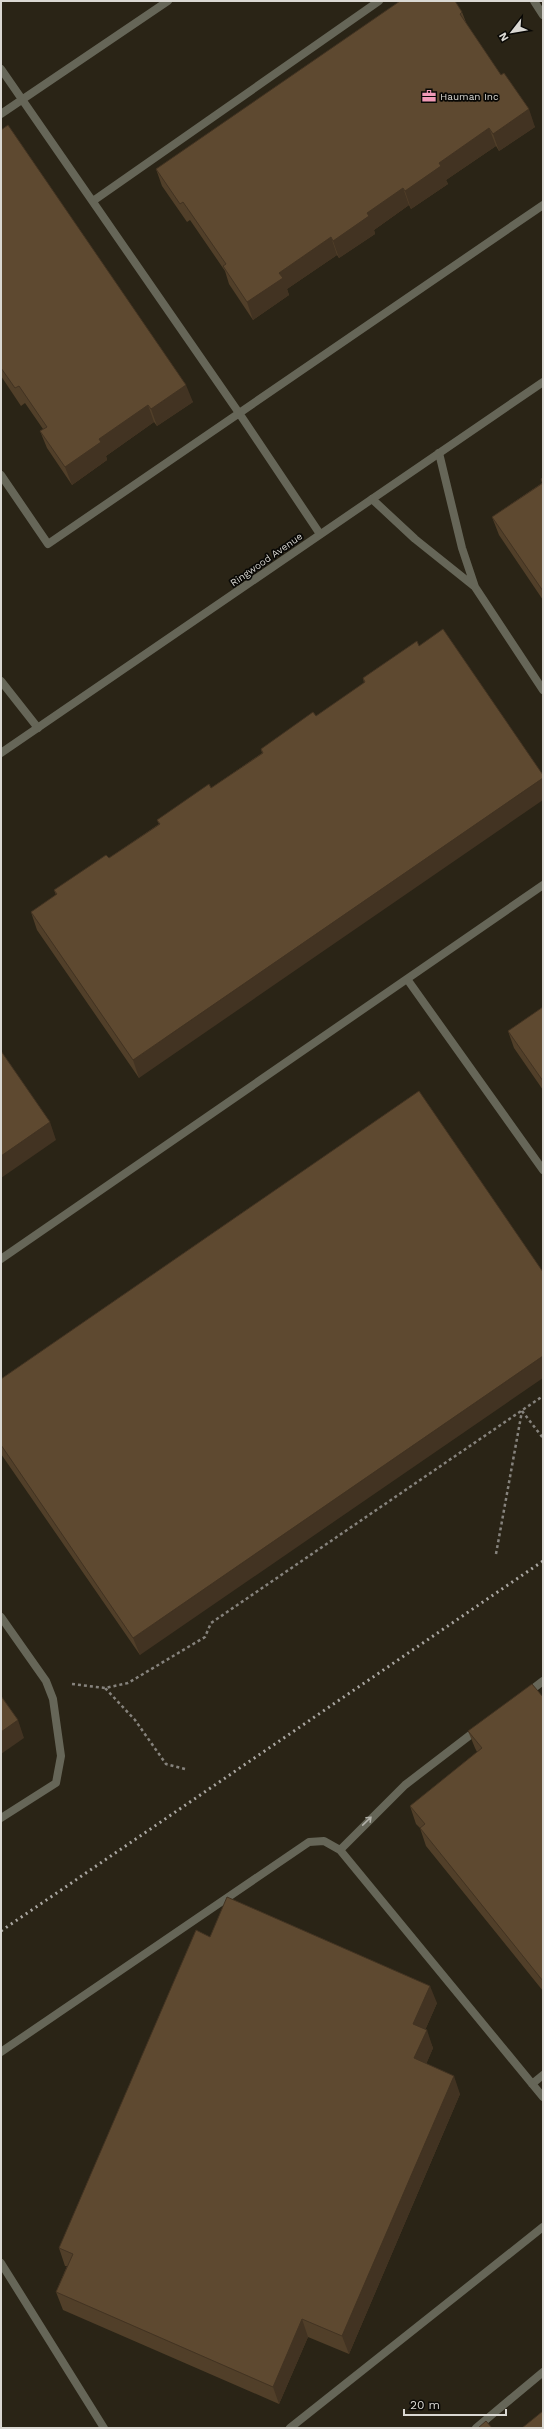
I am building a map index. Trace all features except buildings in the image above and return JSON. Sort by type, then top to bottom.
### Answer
[{"type":"street","points":[[1,114],[168,1]]},
{"type":"street","points":[[93,201],[379,1]]},
{"type":"street","points":[[534,1],[543,15]]},
{"type":"street","points":[[1,69],[239,413],[320,534]]},
{"type":"street","points":[[1,475],[48,544],[543,205]]},
{"type":"street","name":"Ringwood Avenue","points":[[1,754],[543,382]]},
{"type":"street","points":[[439,454],[462,548],[475,587],[543,690]]},
{"type":"street","points":[[372,499],[415,539],[475,587]]},
{"type":"street","points":[[1,681],[38,728]]},
{"type":"street","points":[[1,1259],[543,885]]},
{"type":"street","points":[[407,979],[543,1170]]},
{"type":"street","points":[[1,1617],[46,1681],[53,1699],[62,1756],[56,1783],[1,1818]]},
{"type":"street","points":[[519,1699],[543,1682]]},
{"type":"street","points":[[340,1850],[405,1785],[483,1726]]},
{"type":"street","points":[[1,2052],[309,1842],[324,1841],[340,1850],[543,2097]]},
{"type":"street","points":[[532,2084],[543,2075]]},
{"type":"street","points":[[290,2428],[543,2227]]},
{"type":"street","points":[[1,2263],[104,2428]]},
{"type":"street","points":[[476,2428],[543,2372]]},
{"type":"path","points":[[46,1681],[105,1688],[128,1683],[205,1637],[211,1623],[543,1396]]},
{"type":"path","points":[[522,1410],[543,1438]]},
{"type":"path","points":[[496,1554],[522,1410]]},
{"type":"path","points":[[105,1688],[135,1720],[166,1764],[185,1769]]},
{"type":"shaded area","points":[[1,1],[543,1],[543,2428],[1,2428]]},
{"type":"railway","points":[[1,1931],[543,1561]]},
{"type":"place","name":"Hauman Inc","points":[[429,96]]}]
